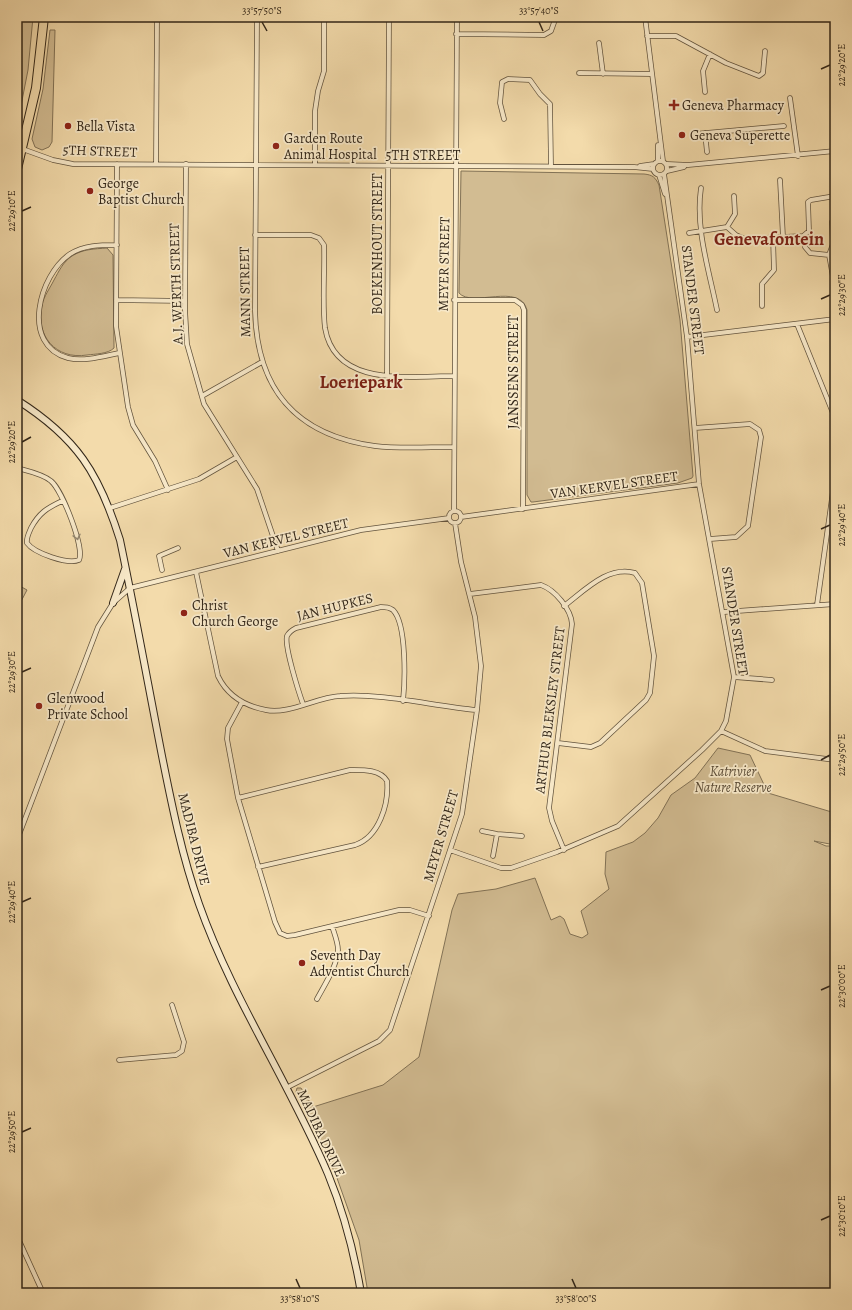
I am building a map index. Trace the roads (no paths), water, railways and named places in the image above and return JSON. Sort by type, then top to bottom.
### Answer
[{"type":"highway","points":[[17,169],[20,147],[36,88],[44,17]]},
{"type":"street","points":[[156,164],[157,17]]},
{"type":"street","name":"MANN STREET","points":[[257,17],[255,321],[262,362],[270,382],[284,402],[300,417],[323,432],[341,439],[374,446],[454,447]]},
{"type":"street","points":[[315,165],[315,111],[318,91],[324,71],[324,17]]},
{"type":"street","name":"BOEKENHOUT STREET","points":[[387,376],[389,17]]},
{"type":"street","name":"MEYER STREET","points":[[454,511],[456,17]]},
{"type":"street","points":[[456,34],[544,35],[551,31],[556,17]]},
{"type":"street","points":[[645,17],[661,163]]},
{"type":"street","points":[[647,36],[676,36],[747,72],[759,76],[762,75],[765,51]]},
{"type":"street","points":[[599,43],[602,74]]},
{"type":"street","points":[[705,92],[702,71],[710,54]]},
{"type":"street","points":[[579,73],[652,74]]},
{"type":"street","points":[[504,119],[500,103],[502,82],[508,79],[530,80],[540,94],[550,104],[551,166]]},
{"type":"street","points":[[790,98],[798,156]]},
{"type":"street","points":[[695,134],[784,126]]},
{"type":"street","points":[[705,133],[707,152]]},
{"type":"street","name":"5TH STREET","points":[[20,147],[53,160],[68,164],[551,166],[634,167],[653,169]]},
{"type":"street","points":[[688,165],[659,175],[653,169],[661,163],[688,165],[798,156],[835,151]]},
{"type":"street","name":"5TH STREET","points":[[634,167],[661,163]]},
{"type":"street","name":"STANDER STREET","points":[[450,850],[506,869],[564,850],[623,823],[721,731],[730,709],[734,677],[724,612],[699,484],[687,337],[666,196],[666,172],[661,163]]},
{"type":"street","points":[[116,164],[116,326],[119,353],[130,418],[155,461],[168,490]]},
{"type":"street","name":"A.J. WERTH STREET","points":[[186,164],[185,301],[187,344],[202,396],[211,417],[261,497],[278,551]]},
{"type":"street","name":"STANDER STREET","points":[[659,175],[666,196]]},
{"type":"street","points":[[780,180],[782,237]]},
{"type":"street","points":[[701,188],[700,212],[702,230],[717,310]]},
{"type":"street","points":[[689,233],[726,227],[735,214],[734,196]]},
{"type":"street","points":[[726,227],[732,233],[743,238],[803,236],[809,231],[808,202],[811,200],[835,196]]},
{"type":"street","points":[[832,222],[833,244],[829,255],[835,288]]},
{"type":"street","points":[[255,235],[311,235],[322,241],[324,245],[325,326],[331,346],[349,366],[371,374],[387,376],[454,376]]},
{"type":"street","points":[[803,236],[805,247],[810,253],[829,255]]},
{"type":"street","points":[[762,306],[762,284],[772,275],[775,268],[774,238]]},
{"type":"street","points":[[116,245],[84,248],[63,259],[46,286],[39,305],[38,317],[39,328],[47,345],[60,355],[79,359],[119,353]]},
{"type":"street","points":[[116,300],[185,301]]},
{"type":"street","name":"JANSSENS STREET","points":[[454,300],[515,300],[522,304],[524,310],[523,509]]},
{"type":"street","points":[[687,337],[835,319]]},
{"type":"street","points":[[797,324],[835,418]]},
{"type":"street","points":[[202,396],[262,362]]},
{"type":"street","name":"MADIBA DRIVE","points":[[17,400],[46,418],[78,451],[98,481],[110,508],[120,540],[170,793],[187,869],[199,904],[222,960],[327,1173],[346,1223],[355,1256],[361,1293]]},
{"type":"street","points":[[695,428],[750,424],[759,430],[761,437],[748,526],[744,532],[736,537],[710,539]]},
{"type":"street","points":[[110,508],[199,479],[237,457]]},
{"type":"street","points":[[17,468],[47,478],[54,483],[77,534],[81,553],[79,560],[76,562],[61,560],[33,549],[27,544],[27,538],[37,517],[47,508],[62,501]]},
{"type":"street","points":[[817,605],[835,478]]},
{"type":"street","name":"VAN KERVEL STREET","points":[[461,517],[699,484]]},
{"type":"street","points":[[454,511],[458,512],[461,517],[460,520],[455,523],[449,518],[451,512],[454,511]]},
{"type":"street","name":"VAN KERVEL STREET","points":[[130,588],[360,530],[449,518]]},
{"type":"street","name":"MEYER STREET","points":[[286,1088],[378,1041],[387,1034],[391,1027],[450,850],[464,803],[477,710],[481,666],[475,617],[460,554],[455,523]]},
{"type":"street","points":[[162,570],[159,556],[178,548]]},
{"type":"street","points":[[17,840],[89,649],[98,627],[113,603],[125,568]]},
{"type":"street","points":[[196,572],[218,676],[227,690],[242,702],[272,711],[340,696],[403,701],[477,710]]},
{"type":"street","points":[[558,743],[590,747],[600,744],[646,700],[650,693],[654,656],[642,583],[635,573],[624,572],[606,575],[564,606]]},
{"type":"street","name":"ARTHUR BLEKSLEY STREET","points":[[470,594],[541,585],[551,590],[570,614],[572,624],[549,808],[552,820],[564,850]]},
{"type":"street","points":[[113,603],[130,588]]},
{"type":"street","points":[[724,612],[835,604]]},
{"type":"street","name":"JAN HUPKES","points":[[303,704],[287,646],[287,636],[290,631],[296,628],[381,607],[388,607],[394,611],[402,636],[405,668],[403,701]]},
{"type":"street","points":[[734,677],[772,680]]},
{"type":"street","points":[[242,702],[231,720],[227,734],[238,798],[275,922],[280,933],[288,936],[399,910],[410,910],[429,916]]},
{"type":"street","points":[[721,731],[765,751],[835,760]]},
{"type":"street","points":[[238,798],[350,770],[367,770],[380,774],[387,781],[387,796],[379,822],[365,841],[355,845],[258,867]]},
{"type":"street","points":[[482,831],[522,836]]},
{"type":"street","points":[[493,856],[497,834]]},
{"type":"street","points":[[317,999],[328,978],[337,955],[337,943],[332,926]]},
{"type":"street","points":[[119,1060],[176,1055],[182,1051],[184,1042],[172,1005]]},
{"type":"street","points":[[17,1236],[43,1293]]},
{"type":"place","name":"Geneva Pharmacy","points":[[674,105]]},
{"type":"place","name":"Bella Vista","points":[[68,126]]},
{"type":"place","name":"Geneva Superette","points":[[682,135]]},
{"type":"place","name":"Garden Route Animal Hospital","points":[[276,146]]},
{"type":"place","name":"George Baptist Church","points":[[90,191]]},
{"type":"place","name":"Christ Church George","points":[[184,613]]},
{"type":"place","name":"Glenwood Private School","points":[[39,706]]},
{"type":"place","name":"Seventh Day Adventist Church","points":[[302,963]]},
{"type":"district","name":"Genevafontein","points":[[769,239]]},
{"type":"district","name":"Loeriepark","points":[[361,382]]},
{"type":"park label","name":"Katrivier Nature Reserve","points":[[733,780]]}]
